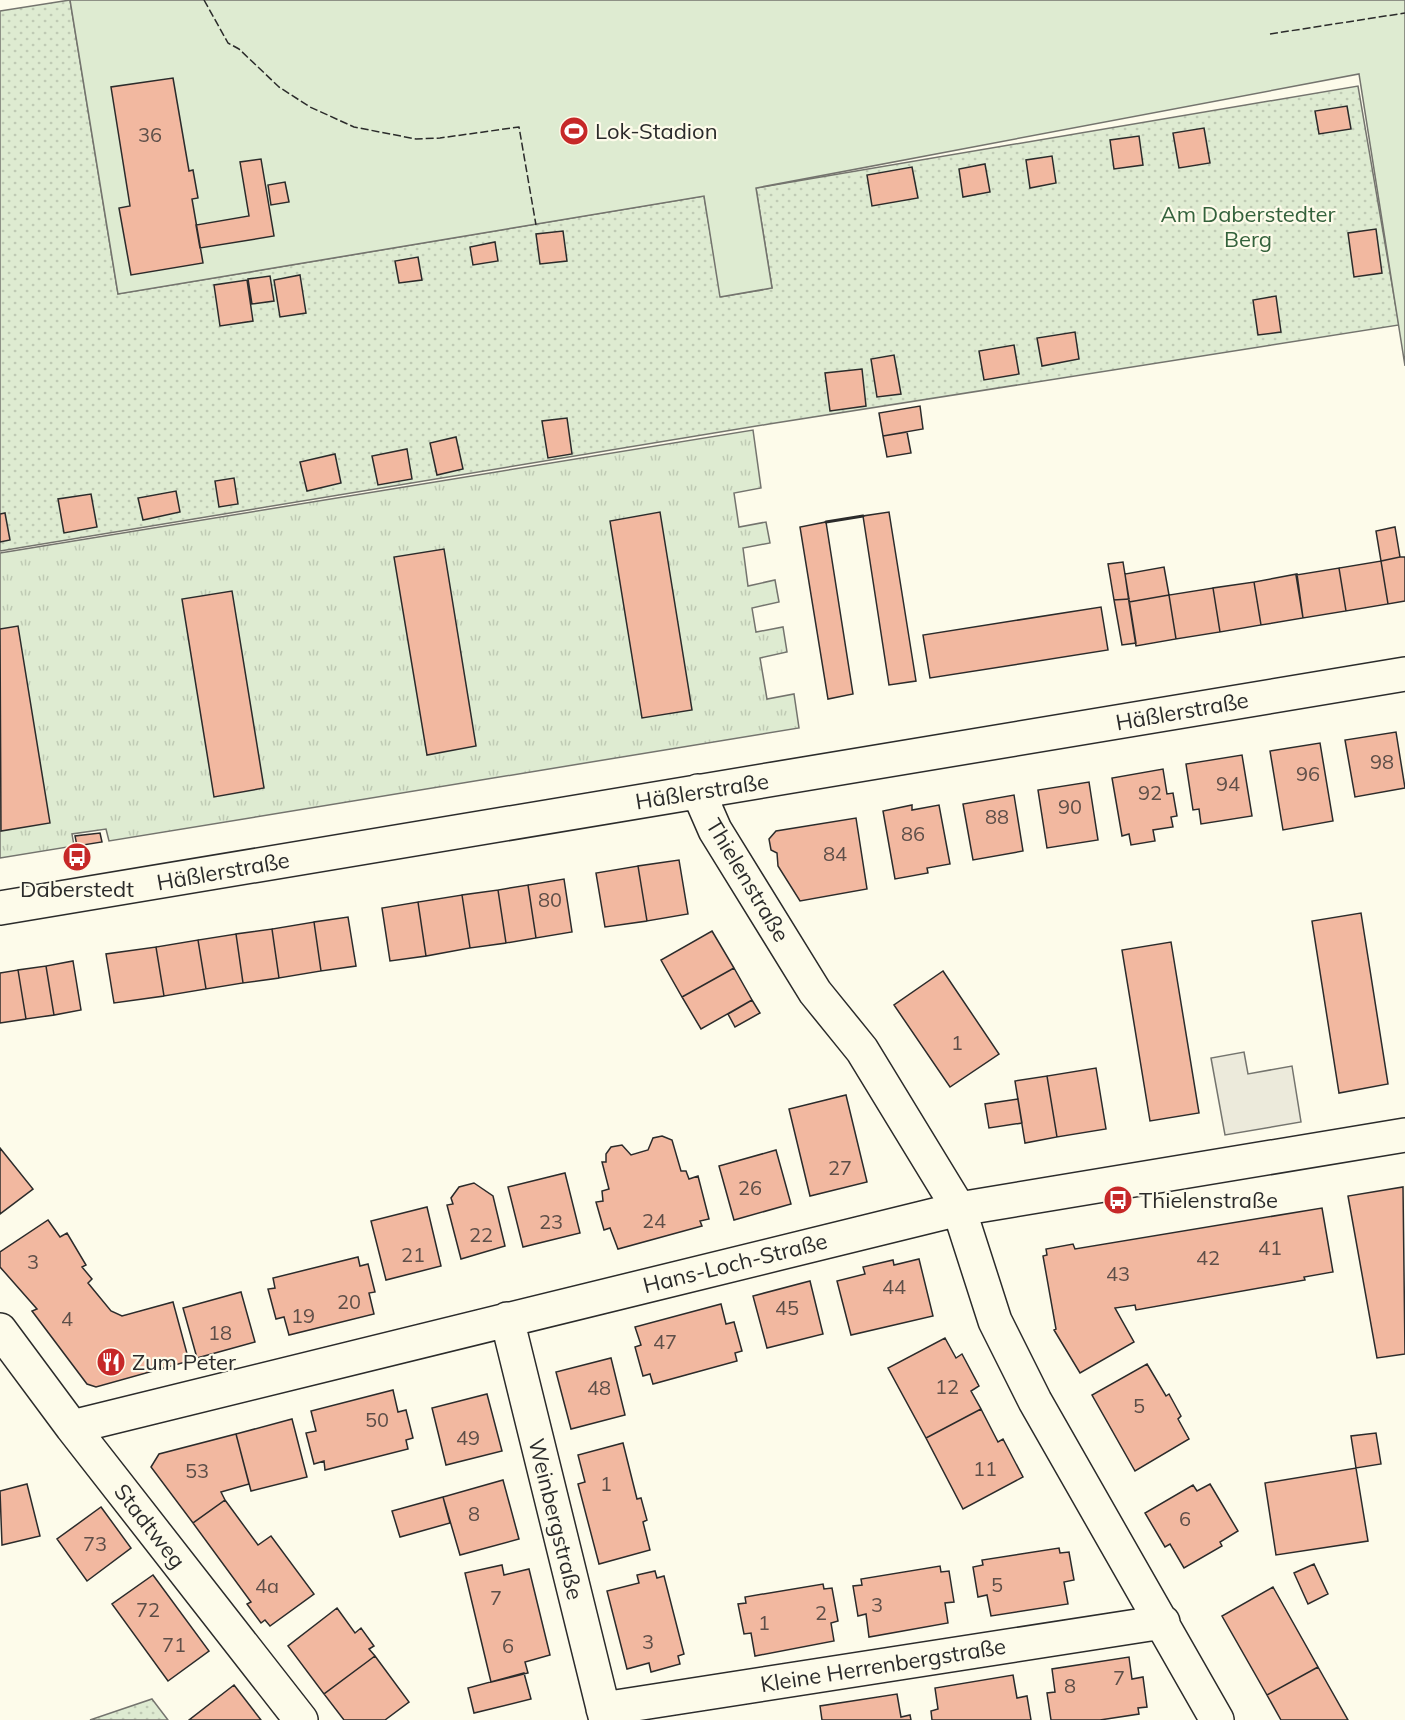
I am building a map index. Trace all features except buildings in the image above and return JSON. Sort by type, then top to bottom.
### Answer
[{"type":"street","name":"Häßlerstraße","points":[[0,908],[1405,674]]},
{"type":"street","name":"Thielenstraße","points":[[698,791],[715,830],[802,972],[815,992],[862,1050],[958,1209],[996,1321],[1035,1401],[1217,1720]]},
{"type":"street","name":"Hans-Loch-Straße","points":[[72,1427],[958,1209],[1405,1135]]},
{"type":"street","name":"Weinbergstraße","points":[[507,1319],[604,1714]]},
{"type":"street","name":"Stadtweg","points":[[0,1330],[72,1427],[301,1720]]},
{"type":"street","name":"Kleine Herrenbergstraße","points":[[604,1714],[1163,1622]]},
{"type":"green space","name":"Am Daberstedter Berg","points":[[70,0],[118,294],[704,196],[721,297],[772,288],[756,188],[1358,86],[1399,325],[769,424],[0,551],[0,11]]},
{"type":"green space","name":"Lok-Stadion","points":[[70,0],[1405,0],[1405,366],[1359,74],[756,188],[772,288],[720,297],[704,196],[118,294]]},
{"type":"green space","points":[[753,430],[761,488],[734,493],[739,527],[766,522],[770,543],[743,548],[748,586],[775,580],[779,602],[752,608],[756,632],[783,627],[787,652],[760,658],[767,699],[794,694],[799,728],[109,841],[106,829],[72,834],[74,846],[0,858],[0,553]]},
{"type":"green space","points":[[152,1699],[168,1720],[90,1720]]},
{"type":"shaded area","points":[[1244,1052],[1248,1074],[1292,1066],[1301,1122],[1225,1135],[1211,1058]]},
{"type":"fence","points":[[204,0],[228,43],[239,49],[279,87],[310,107],[354,127],[416,139],[519,127],[536,225]]},
{"type":"fence","points":[[1270,34],[1405,13]]},
{"type":"wall","points":[[826,522],[863,516]]},
{"type":"place","name":"Lok-Stadion","points":[[574,131]]},
{"type":"place","name":"Daberstedt","points":[[77,857]]},
{"type":"place","name":"Thielenstraße","points":[[1118,1200]]},
{"type":"place","name":"Zum Peter","points":[[111,1362]]}]
